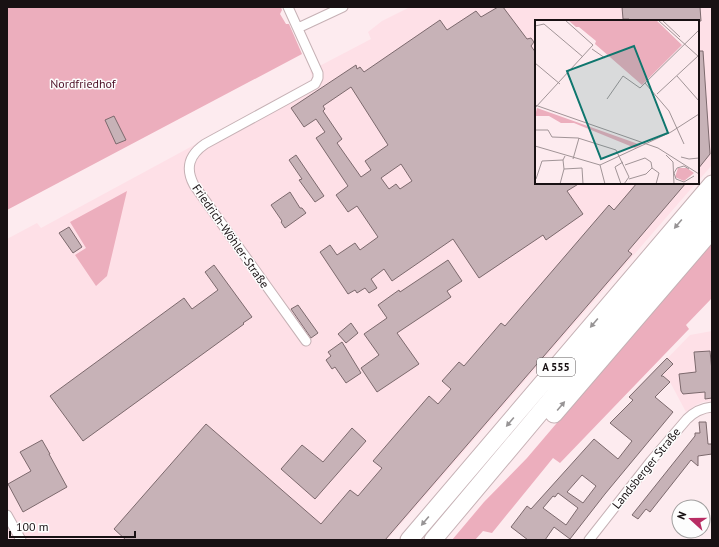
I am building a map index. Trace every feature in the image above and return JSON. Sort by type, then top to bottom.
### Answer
[{"type":"highway","name":"A 555","points":[[433,540],[569,378],[710,193]]},
{"type":"highway","name":"A 555","points":[[409,540],[710,193]]},
{"type":"highway","points":[[569,378],[581,369],[643,296],[712,222]]},
{"type":"highway","points":[[443,540],[482,494],[537,434],[712,230]]},
{"type":"street","name":"Friedrich-Wöhler-Straße","points":[[288,7],[318,73],[318,78],[315,84],[205,144],[196,150],[191,157],[189,166],[190,175],[194,185],[306,341]]},
{"type":"street","points":[[298,28],[343,7]]},
{"type":"street","name":"Landsberger Straße","points":[[589,540],[646,467],[687,419],[694,413],[705,408],[712,407]]},
{"type":"street","points":[[7,515],[21,540]]},
{"type":"shaded area","points":[[410,7],[712,7],[712,165],[699,180],[699,20],[535,20],[535,184],[695,184],[387,540],[7,540],[7,239],[37,223],[41,228],[314,80],[310,71],[371,39],[368,32],[382,21]]},
{"type":"shaded area","points":[[712,331],[712,401],[703,402],[686,412],[670,382],[657,369],[690,335]]},
{"type":"green space","name":"Nordfriedhof","points":[[7,7],[281,7],[282,10],[280,14],[286,24],[289,24],[302,54],[7,210]]},
{"type":"green space","points":[[127,191],[107,276],[96,286],[75,255],[86,248],[70,222]]},
{"type":"green space","points":[[712,241],[712,298],[686,325],[689,329],[560,463],[553,458],[492,533],[483,531],[475,540],[452,540],[484,502],[527,458]]},
{"type":"building","points":[[498,7],[503,7],[527,39],[531,38],[534,42],[531,46],[535,52],[535,184],[578,184],[567,191],[583,214],[546,240],[543,235],[479,278],[453,239],[392,281],[384,269],[371,279],[377,288],[369,293],[365,288],[357,293],[355,290],[348,294],[320,252],[330,245],[337,255],[355,243],[360,250],[378,237],[357,206],[348,212],[336,195],[348,186],[316,138],[325,132],[316,119],[304,127],[291,108],[356,65],[357,69],[360,67],[364,72],[440,20],[447,30],[476,11],[481,17]],"holes":[[[351,87],[388,145],[365,161],[371,170],[361,177],[337,143],[342,139],[323,111],[325,109],[323,106]],[[401,164],[412,181],[400,189],[396,184],[389,189],[381,178]]]},
{"type":"building","points":[[622,7],[700,7],[701,21],[699,20],[623,19]]},
{"type":"building","points":[[699,51],[703,51],[710,154],[699,168]]},
{"type":"building","points":[[114,116],[126,140],[116,144],[105,120]]},
{"type":"building","points":[[296,155],[324,196],[315,202],[299,180],[302,179],[289,160]]},
{"type":"building","points":[[636,184],[685,184],[628,251],[632,254],[385,540],[126,540],[114,529],[206,424],[321,524],[350,490],[358,496],[382,468],[373,461],[429,396],[438,404],[451,389],[442,381],[459,362],[464,366],[501,323],[505,326],[609,205],[614,210]]},
{"type":"building","points":[[290,192],[300,208],[302,208],[306,213],[285,228],[271,205]]},
{"type":"building","points":[[69,227],[82,247],[73,253],[59,233]]},
{"type":"building","points":[[448,260],[462,281],[447,291],[451,297],[397,333],[419,364],[377,392],[361,368],[379,355],[364,334],[387,318],[378,305],[399,290],[400,292]]},
{"type":"building","points":[[214,265],[252,317],[83,441],[50,396],[184,298],[192,309],[218,290],[205,272]]},
{"type":"building","points":[[298,305],[318,333],[311,338],[291,309]]},
{"type":"building","points":[[351,323],[358,333],[346,343],[338,334]]},
{"type":"building","points":[[342,342],[361,373],[346,383],[335,367],[332,369],[326,360],[331,356],[328,352]]},
{"type":"building","points":[[710,351],[712,398],[705,399],[705,392],[683,394],[681,391],[679,374],[696,372],[694,352]]},
{"type":"building","points":[[667,358],[673,364],[661,376],[670,382],[655,397],[673,412],[570,539],[554,527],[545,540],[528,540],[511,527],[527,506],[531,509],[594,439],[618,459],[632,441],[610,423],[633,400],[629,397]],"holes":[[[582,475],[596,486],[583,503],[567,492]],[[558,493],[578,508],[566,525],[543,508],[553,496],[555,497]]]},
{"type":"building","points":[[699,422],[706,422],[708,444],[712,444],[712,454],[698,456],[698,466],[691,460],[650,512],[646,509],[638,519],[632,515],[695,436],[695,433],[700,433]]},
{"type":"building","points":[[352,428],[366,441],[315,499],[281,469],[302,445],[323,462]]},
{"type":"building","points":[[42,440],[67,487],[23,512],[8,484],[31,471],[20,452]]}]
